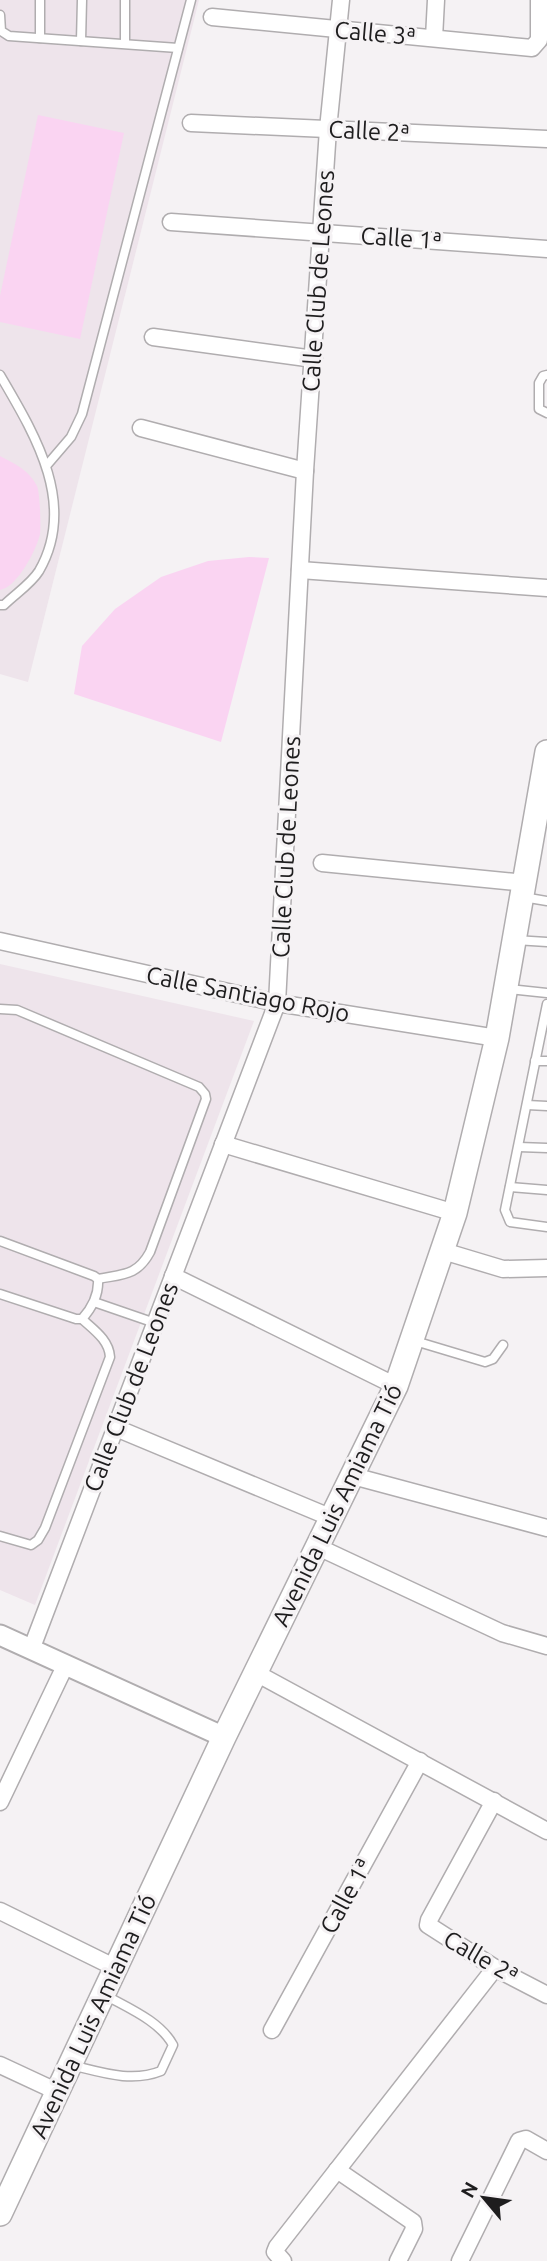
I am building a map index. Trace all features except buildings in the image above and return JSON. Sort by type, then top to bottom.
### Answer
[{"type":"main road","name":"Avenida Luis Amiama Tió","points":[[0,2214],[224,1737],[397,1386],[455,1213],[497,1038],[524,890],[541,821],[547,752]]},
{"type":"street","name":"Calle Club de Leones","points":[[31,1650],[278,1003],[305,471],[328,129],[341,0]]},
{"type":"street","points":[[434,38],[436,0]]},
{"type":"street","name":"Calle 3ª","points":[[212,17],[531,48],[539,40],[539,0]]},
{"type":"street","name":"Calle 2ª","points":[[191,123],[547,139]]},
{"type":"street","name":"Calle 1ª","points":[[171,222],[547,249]]},
{"type":"street","points":[[153,337],[314,359]]},
{"type":"street","points":[[141,428],[305,471]]},
{"type":"street","points":[[300,570],[547,587]]},
{"type":"street","points":[[322,863],[524,890]]},
{"type":"street","name":"Calle Santiago Rojo","points":[[0,942],[278,1003],[497,1038]]},
{"type":"street","points":[[223,1144],[455,1213]]},
{"type":"street","points":[[443,1251],[503,1269],[547,1268]]},
{"type":"street","points":[[173,1276],[397,1386]]},
{"type":"street","points":[[116,1428],[332,1518]]},
{"type":"street","points":[[353,1476],[547,1528]]},
{"type":"street","points":[[318,1547],[502,1633],[547,1646]]},
{"type":"street","points":[[0,1635],[224,1737]]},
{"type":"street","points":[[0,1802],[66,1664]]},
{"type":"street","points":[[256,1672],[547,1831]]},
{"type":"street","name":"Calle 1ª","points":[[272,2030],[420,1762]]},
{"type":"street","name":"Calle 2ª","points":[[494,1801],[428,1925],[495,1968],[547,1995]]},
{"type":"street","points":[[0,1911],[116,1968]]},
{"type":"street","points":[[282,2261],[275,2252],[277,2247],[495,1968]]},
{"type":"street","points":[[0,2065],[58,2092]]},
{"type":"street","points":[[460,2261],[519,2141],[526,2139],[547,2151]]},
{"type":"street","points":[[337,2170],[413,2221],[414,2229],[398,2261]]},
{"type":"lane","points":[[40,0],[40,38]]},
{"type":"lane","points":[[81,41],[82,0]]},
{"type":"lane","points":[[125,0],[125,43]]},
{"type":"lane","points":[[47,465],[71,437],[82,414],[191,0]]},
{"type":"lane","points":[[0,15],[3,34],[178,48]]},
{"type":"lane","points":[[0,375],[31,428],[47,465],[55,512],[51,544],[38,573],[4,605],[0,605]]},
{"type":"lane","points":[[547,375],[543,376],[539,383],[539,409],[547,413]]},
{"type":"lane","points":[[524,890],[547,901]]},
{"type":"lane","points":[[515,940],[547,942]]},
{"type":"lane","points":[[506,989],[547,993]]},
{"type":"lane","points":[[547,1004],[505,1210],[510,1222],[547,1227]]},
{"type":"lane","points":[[0,1009],[17,1010],[141,1061],[199,1087],[206,1099],[150,1252],[139,1269],[98,1279],[0,1241]]},
{"type":"lane","points":[[536,1061],[547,1061]]},
{"type":"lane","points":[[527,1105],[547,1106]]},
{"type":"lane","points":[[519,1147],[547,1148]]},
{"type":"lane","points":[[510,1187],[547,1189]]},
{"type":"lane","points":[[0,1294],[76,1320],[82,1319],[94,1302],[98,1279]]},
{"type":"lane","points":[[94,1302],[155,1323]]},
{"type":"lane","points":[[0,1536],[31,1545],[38,1540],[110,1357],[105,1341],[82,1319]]},
{"type":"lane","points":[[412,1340],[485,1362],[493,1359],[503,1345]]},
{"type":"lane","points":[[71,2065],[118,2077],[140,2077],[161,2071],[169,2059],[173,2045],[169,2037],[140,2015],[104,1995]]},
{"type":"shaded area","points":[[0,0],[199,0],[28,682],[0,674]]},
{"type":"shaded area","points":[[38,115],[124,133],[80,339],[0,322],[0,296]]},
{"type":"shaded area","points":[[0,456],[21,468],[34,480],[39,495],[40,534],[25,567],[13,582],[0,590]]},
{"type":"shaded area","points":[[269,558],[221,742],[74,694],[82,646],[115,609],[161,577],[208,561]]},
{"type":"shaded area","points":[[0,964],[254,1021],[35,1605],[0,1590]]}]
